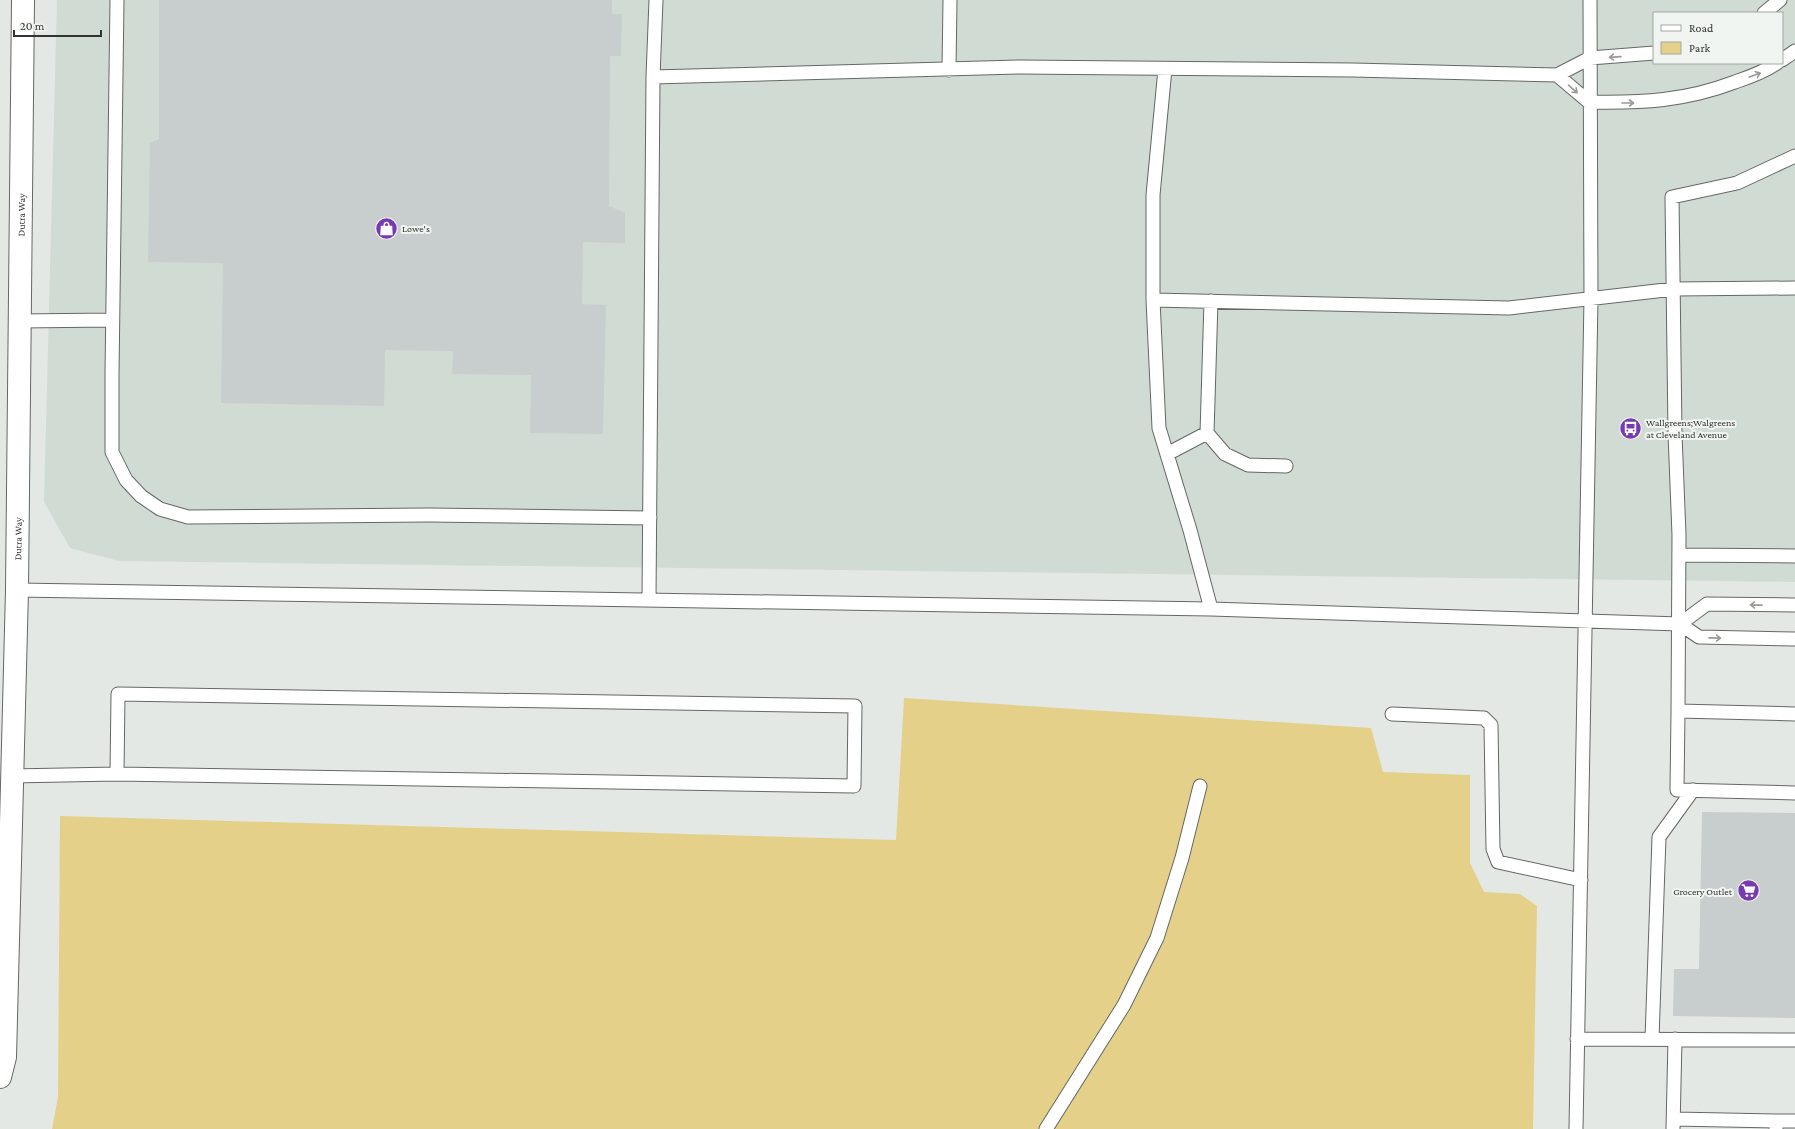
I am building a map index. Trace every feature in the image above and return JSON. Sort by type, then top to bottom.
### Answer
[{"type":"street","name":"Dutra Way","points":[[0,1077],[6,1057],[16,590],[23,0]]},
{"type":"lane","points":[[117,0],[112,320],[112,452],[126,480],[141,496],[160,509],[188,517],[428,515],[650,518]]},
{"type":"lane","points":[[649,600],[649,437],[653,77],[656,0]]},
{"type":"lane","points":[[949,70],[950,0]]},
{"type":"lane","points":[[1576,1129],[1591,299],[1590,0]]},
{"type":"lane","points":[[1765,12],[1780,0]]},
{"type":"lane","points":[[1783,59],[1795,51]]},
{"type":"lane","points":[[653,77],[1019,67],[1353,70],[1557,75],[1590,58],[1653,53]]},
{"type":"lane","points":[[1557,75],[1590,102],[1634,103],[1665,100],[1709,92],[1765,71],[1776,64]]},
{"type":"lane","points":[[1165,69],[1153,195],[1153,300],[1159,428],[1190,530],[1211,609]]},
{"type":"lane","points":[[1795,156],[1737,183],[1672,197],[1675,434],[1680,555],[1677,790],[1795,793]]},
{"type":"lane","points":[[1153,300],[1509,308],[1674,288],[1795,288]]},
{"type":"lane","points":[[1211,301],[1207,433],[1224,454],[1248,464],[1286,466]]},
{"type":"lane","points":[[19,320],[112,320]]},
{"type":"lane","points":[[1167,454],[1207,433]]},
{"type":"lane","points":[[1680,555],[1795,556]]},
{"type":"lane","points":[[16,590],[1211,609],[1680,624],[1699,637],[1795,639]]},
{"type":"lane","points":[[1680,624],[1707,604],[1795,605]]},
{"type":"lane","points":[[11,776],[117,774],[854,786],[855,706],[118,694],[117,774]]},
{"type":"lane","points":[[1678,711],[1795,714]]},
{"type":"lane","points":[[1392,714],[1484,718],[1491,725],[1493,849],[1498,862],[1581,880]]},
{"type":"lane","points":[[1046,1129],[1124,1005],[1156,938],[1182,858],[1200,786]]},
{"type":"lane","points":[[1652,1039],[1659,837],[1693,790]]},
{"type":"lane","points":[[1578,1039],[1795,1040]]},
{"type":"lane","points":[[1675,1039],[1674,1124],[1776,1125],[1795,1122]]},
{"type":"shaded area","points":[[57,0],[1795,0],[1795,582],[119,561],[70,548],[44,502]]},
{"type":"green space","points":[[904,698],[1371,728],[1383,772],[1470,775],[1470,863],[1484,892],[1520,894],[1537,906],[1533,1129],[52,1129],[58,1097],[60,816],[896,840]]},
{"type":"building","name":"Lowe's","points":[[159,0],[612,0],[612,14],[622,14],[621,56],[610,56],[609,206],[625,213],[625,243],[583,242],[582,304],[606,305],[603,434],[530,433],[531,375],[452,374],[453,351],[385,350],[384,406],[221,403],[223,263],[148,262],[150,143],[159,139]]},
{"type":"building","name":"Grocery Outlet","points":[[1702,812],[1795,813],[1795,1018],[1673,1016],[1674,969],[1699,969]]},
{"type":"place","name":"Lowe's","points":[[387,228]]},
{"type":"place","name":"Wallgreens;Walgreens at Cleveland Avenue","points":[[1630,428]]},
{"type":"place","name":"Grocery Outlet","points":[[1748,891]]}]
